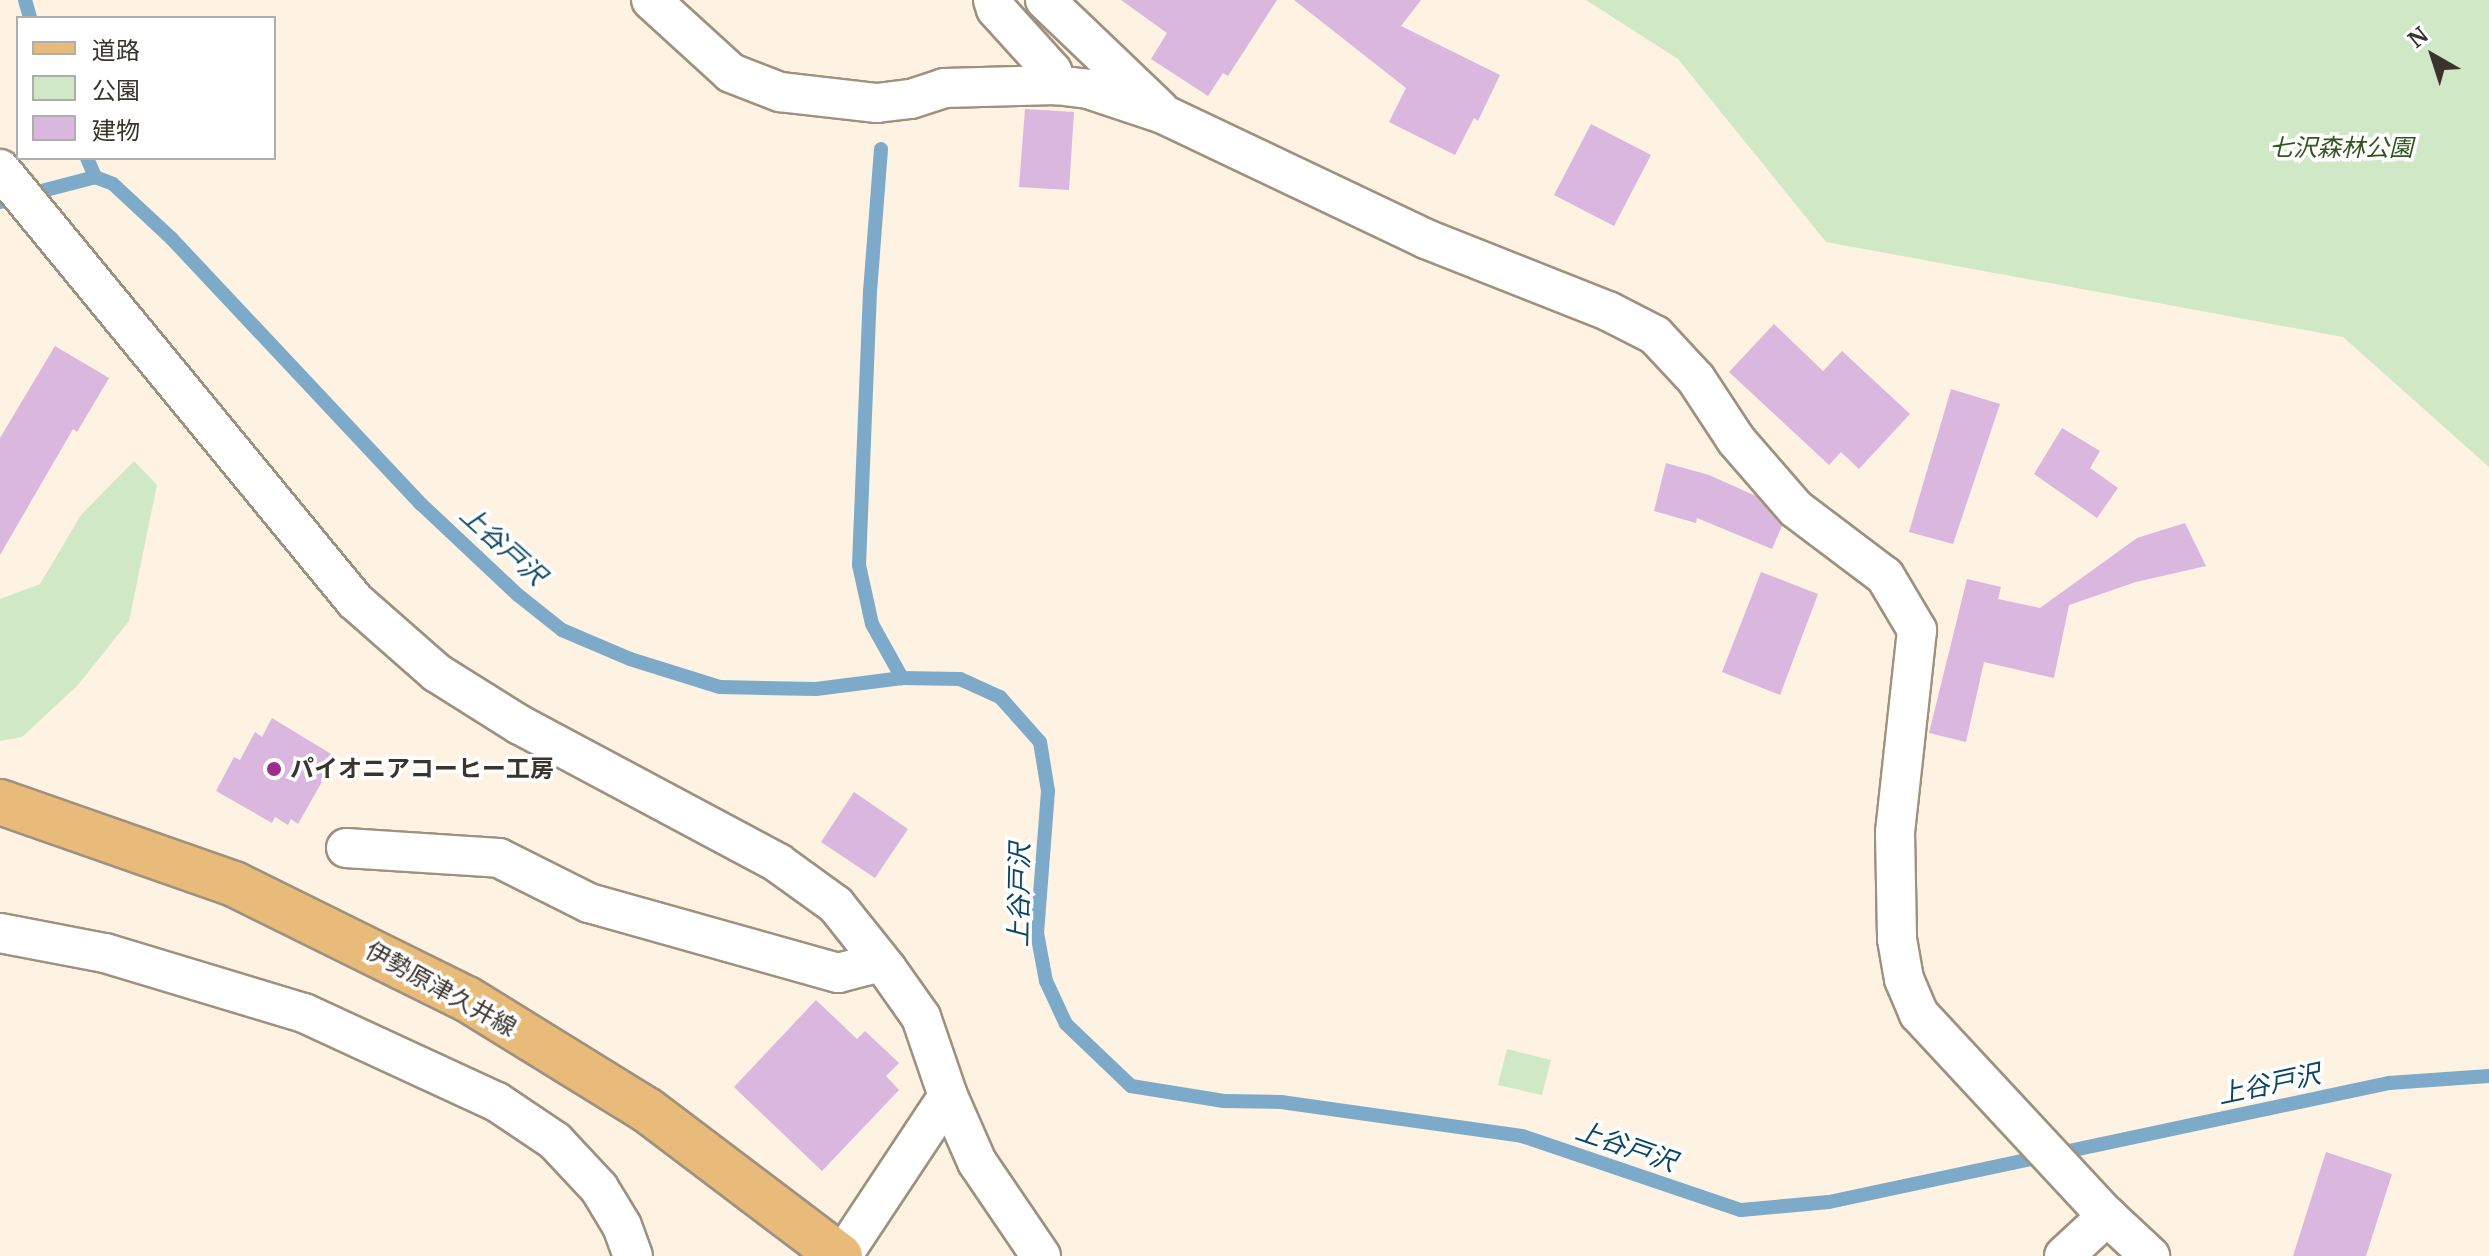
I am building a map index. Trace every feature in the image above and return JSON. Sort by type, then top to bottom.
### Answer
[{"type":"main road","name":"伊勢原津久井線","points":[[0,802],[234,884],[467,999],[647,1110],[841,1256]]},
{"type":"street","points":[[651,0],[731,73],[780,92],[877,103],[911,99],[944,88],[1056,85],[1088,89],[1163,114],[1426,239],[1608,311],[1655,335],[1696,379],[1736,440],[1796,509],[1885,576],[1917,630],[1895,832],[1897,939],[1904,979],[1919,1014],[2107,1216],[2150,1256]]},
{"type":"street","points":[[993,0],[996,9],[1052,71],[1056,85]]},
{"type":"street","points":[[1045,0],[1163,114]]},
{"type":"street","points":[[0,169],[355,601],[437,673],[520,725],[778,863],[836,905],[921,1017],[948,1096],[977,1162],[1041,1256]]},
{"type":"street","points":[[346,848],[499,858],[589,903],[838,973],[881,962]]},
{"type":"street","points":[[0,933],[105,953],[304,1013],[497,1102],[555,1141],[599,1188],[622,1226],[633,1256]]},
{"type":"street","points":[[841,1256],[948,1096]]},
{"type":"street","points":[[2064,1256],[2107,1216]]},
{"type":"green space","name":"七沢森林公園","points":[[1586,0],[2489,0],[2489,467],[2343,337],[1826,242],[1678,59]]},
{"type":"green space","points":[[134,461],[157,485],[129,621],[78,685],[22,737],[0,741],[0,599],[40,584],[81,515]]},
{"type":"green space","points":[[1507,1049],[1551,1060],[1542,1095],[1498,1085]]},
{"type":"building","points":[[1121,0],[1277,0],[1228,76],[1223,73],[1208,96],[1151,59],[1167,33]]},
{"type":"building","points":[[1294,0],[1421,0],[1401,26],[1500,75],[1478,121],[1474,118],[1455,155],[1389,122],[1406,88]]},
{"type":"building","points":[[1025,109],[1074,112],[1069,190],[1019,187]]},
{"type":"building","points":[[1591,124],[1651,155],[1614,226],[1554,195]]},
{"type":"building","points":[[1774,324],[1823,371],[1842,351],[1910,414],[1859,469],[1841,452],[1829,465],[1729,372]]},
{"type":"building","points":[[55,346],[109,378],[77,432],[73,429],[0,555],[0,438]]},
{"type":"building","points":[[1951,389],[2000,404],[1953,544],[1909,532]]},
{"type":"building","points":[[2062,428],[2100,451],[2090,468],[2118,488],[2097,518],[2034,474]]},
{"type":"building","points":[[1666,463],[1709,475],[1756,496],[1782,526],[1772,549],[1697,518],[1696,523],[1654,511]]},
{"type":"building","points":[[2185,523],[2206,566],[2136,582],[2069,605],[2054,678],[1984,662],[1966,742],[1929,733],[1967,579],[2001,587],[1998,599],[2040,608],[2137,538]]},
{"type":"building","points":[[1761,572],[1818,594],[1780,695],[1722,672]]},
{"type":"building","name":"パイオニアコーヒー工房","points":[[272,718],[336,757],[298,824],[291,819],[288,825],[275,817],[272,823],[216,791],[234,757],[240,760],[255,732],[262,737]]},
{"type":"building","points":[[854,792],[908,829],[875,878],[821,842]]},
{"type":"building","points":[[816,1000],[857,1039],[865,1031],[899,1063],[886,1076],[899,1090],[822,1171],[734,1087]]},
{"type":"building","points":[[2326,1152],[2392,1174],[2366,1256],[2293,1256]]},
{"type":"waterway","points":[[25,0],[29,16]]},
{"type":"waterway","points":[[881,149],[870,291],[859,565],[872,624],[902,678]]},
{"type":"waterway","points":[[88,160],[95,177]]},
{"type":"waterway","name":"上谷戸沢","points":[[0,202],[95,177],[113,184],[172,239],[421,504],[518,595],[562,630],[630,659],[720,687],[816,689],[902,678],[960,679],[1000,697],[1040,742],[1048,791],[1037,933],[1046,981],[1066,1024],[1131,1086],[1224,1101],[1281,1102],[1522,1136],[1741,1210],[1829,1202],[2389,1083],[2489,1076]]},
{"type":"place","name":"パイオニアコーヒー工房","points":[[274,769]]}]
